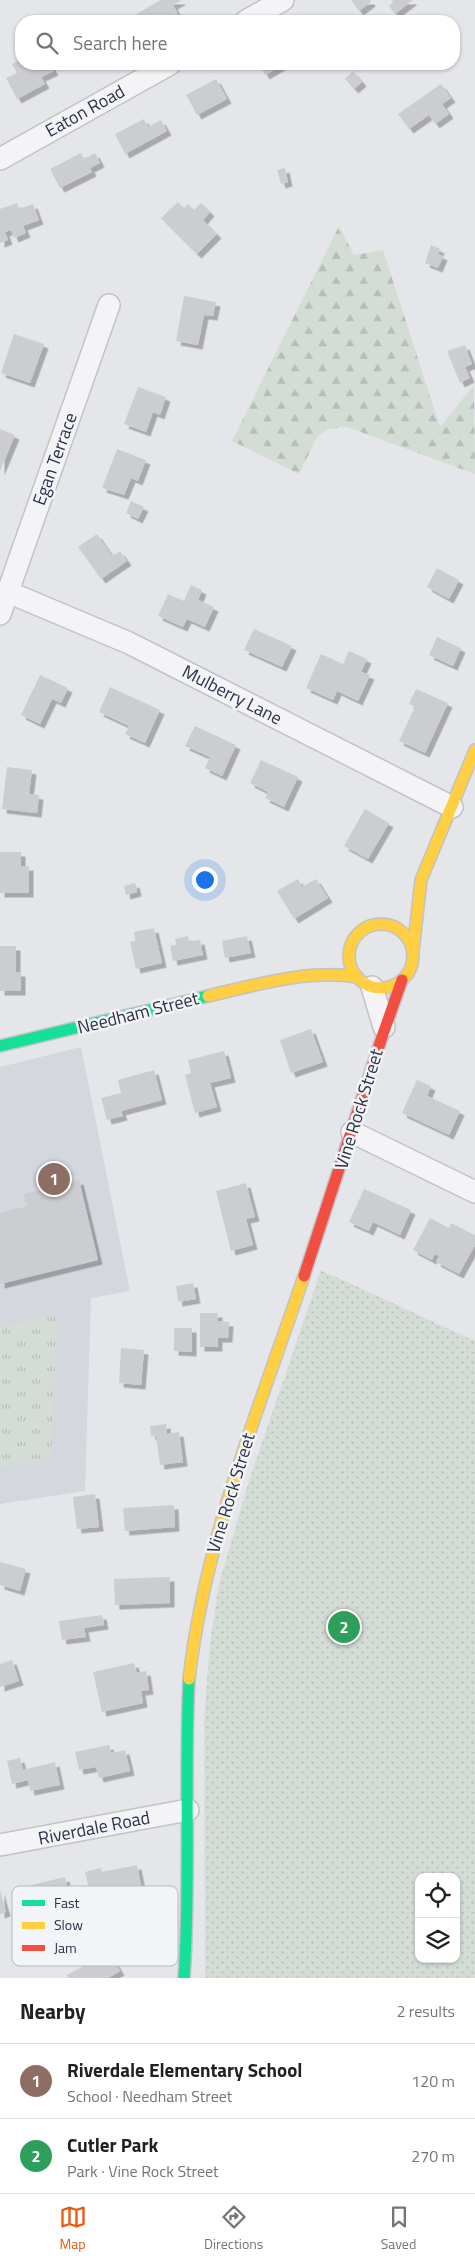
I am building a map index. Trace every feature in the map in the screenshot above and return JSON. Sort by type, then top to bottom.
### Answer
[{"type":"street","points":[[257,15],[283,0]]},
{"type":"street","name":"Eaton Road","points":[[0,159],[159,70]]},
{"type":"street","name":"Egan Terrace","points":[[0,614],[109,305]]},
{"type":"street","name":"Mulberry Lane","points":[[8,592],[129,642],[452,807]]},
{"type":"street","points":[[353,940],[349,959],[364,982],[383,988],[393,986],[402,980],[411,967],[421,880],[475,750]]},
{"type":"street","points":[[408,895],[421,880]]},
{"type":"street","points":[[335,952],[353,940],[365,928],[385,920],[406,934],[413,951]]},
{"type":"street","name":"Needham Street","points":[[276,980],[319,962]]},
{"type":"street","name":"Needham Street","points":[[0,1046],[276,980],[331,974],[364,982]]},
{"type":"street","name":"Vine Rock Street","points":[[184,1978],[190,1908],[188,1810],[189,1688],[200,1600],[215,1540],[237,1469],[352,1132],[384,1027],[402,980]]},
{"type":"street","name":"Vine Rock Street","points":[[364,982],[384,1027]]},
{"type":"street","points":[[352,1132],[475,1192]]},
{"type":"street","name":"Riverdale Road","points":[[0,1845],[188,1810]]},
{"type":"shaded area","points":[[81,1047],[130,1291],[91,1298],[85,1491],[0,1504],[0,1067]]},
{"type":"green space","points":[[339,226],[354,255],[383,250],[440,427],[474,385],[475,474],[347,427],[328,429],[317,437],[299,474],[232,441]]},
{"type":"green space","points":[[321,1270],[475,1341],[475,1978],[205,1978],[204,1720],[210,1643],[219,1584],[248,1484]]},
{"type":"green space","points":[[57,1316],[51,1456],[0,1469],[0,1327]]},
{"type":"building","points":[[161,0],[182,0],[173,5],[178,14],[176,15],[136,14]]},
{"type":"building","points":[[351,0],[370,0],[371,2],[359,11]]},
{"type":"building","points":[[392,0],[413,0],[395,14],[389,6],[393,2]]},
{"type":"building","points":[[15,70],[54,71],[41,77],[45,84],[17,99],[6,78],[17,73]]},
{"type":"building","points":[[262,70],[274,70],[265,75]]},
{"type":"building","points":[[353,71],[362,82],[354,89],[345,79]]},
{"type":"building","points":[[216,79],[227,99],[197,115],[186,95]]},
{"type":"building","points":[[441,84],[451,98],[442,104],[449,114],[435,124],[429,115],[409,129],[398,114]]},
{"type":"building","points":[[144,119],[148,127],[161,120],[167,131],[125,154],[115,134]]},
{"type":"building","points":[[81,153],[84,159],[95,153],[100,163],[90,168],[92,172],[60,188],[50,169]]},
{"type":"building","points":[[285,168],[288,182],[281,184],[277,170]]},
{"type":"building","points":[[178,202],[184,208],[188,204],[194,210],[201,203],[210,212],[203,220],[217,234],[197,254],[161,218]]},
{"type":"building","points":[[17,203],[19,209],[33,204],[39,220],[23,226],[26,233],[14,238],[11,230],[5,232],[8,240],[0,243],[0,209]]},
{"type":"building","points":[[431,245],[440,249],[438,254],[443,256],[438,268],[425,263]]},
{"type":"building","points":[[184,296],[216,302],[213,316],[204,315],[198,345],[176,341]]},
{"type":"building","points":[[14,334],[44,344],[30,383],[1,373]]},
{"type":"building","points":[[465,345],[472,364],[465,367],[470,378],[460,383],[447,351]]},
{"type":"building","points":[[138,387],[166,397],[160,415],[153,412],[146,432],[124,424]]},
{"type":"building","points":[[0,429],[15,435],[0,471]]},
{"type":"building","points":[[117,449],[146,460],[138,481],[131,478],[124,495],[102,488]]},
{"type":"building","points":[[131,501],[144,507],[138,519],[126,513]]},
{"type":"building","points":[[97,534],[112,556],[120,551],[127,561],[101,579],[78,547]]},
{"type":"building","points":[[437,568],[459,580],[449,599],[427,587]]},
{"type":"building","points":[[191,585],[202,590],[198,600],[214,607],[205,627],[187,619],[183,627],[158,616],[168,594],[184,601]]},
{"type":"building","points":[[254,629],[292,646],[282,667],[244,650]]},
{"type":"building","points":[[437,637],[461,648],[453,666],[429,655]]},
{"type":"building","points":[[349,651],[367,659],[361,672],[370,675],[358,701],[337,691],[333,700],[306,688],[321,654],[343,664]]},
{"type":"building","points":[[40,675],[68,688],[61,703],[52,699],[40,724],[21,715]]},
{"type":"building","points":[[110,687],[160,710],[145,743],[125,734],[129,726],[99,712]]},
{"type":"building","points":[[416,689],[448,703],[425,753],[399,741],[415,707],[409,704]]},
{"type":"building","points":[[195,726],[236,745],[222,776],[205,768],[210,757],[185,746]]},
{"type":"building","points":[[261,760],[298,777],[284,807],[265,798],[268,792],[250,783]]},
{"type":"building","points":[[7,767],[32,770],[29,794],[39,795],[37,813],[2,809]]},
{"type":"building","points":[[365,809],[389,823],[368,859],[344,846]]},
{"type":"building","points":[[0,852],[21,852],[21,867],[29,866],[29,893],[0,893]]},
{"type":"building","points":[[298,879],[302,887],[316,879],[328,898],[294,919],[277,891]]},
{"type":"building","points":[[135,883],[137,892],[126,895],[124,886]]},
{"type":"building","points":[[154,928],[162,963],[136,969],[130,942],[135,941],[134,932]]},
{"type":"building","points":[[188,936],[189,942],[200,940],[203,955],[173,961],[170,946],[176,945],[175,939]]},
{"type":"building","points":[[247,936],[251,953],[225,958],[222,941]]},
{"type":"building","points":[[0,946],[16,946],[16,972],[21,972],[21,991],[0,991]]},
{"type":"building","points":[[311,1029],[323,1062],[291,1073],[280,1040]]},
{"type":"building","points":[[224,1051],[231,1078],[210,1083],[217,1107],[195,1113],[185,1075],[191,1073],[188,1060]]},
{"type":"building","points":[[154,1070],[162,1100],[121,1111],[123,1116],[107,1120],[101,1098],[121,1093],[118,1080]]},
{"type":"building","points":[[417,1080],[431,1086],[427,1096],[460,1111],[449,1135],[402,1113]]},
{"type":"building","points":[[79,1180],[98,1260],[0,1284],[0,1213],[27,1206],[24,1194]]},
{"type":"building","points":[[246,1183],[255,1217],[246,1219],[253,1245],[231,1251],[216,1191]]},
{"type":"building","points":[[364,1189],[411,1210],[400,1235],[373,1222],[369,1231],[349,1222]]},
{"type":"building","points":[[430,1218],[449,1228],[451,1223],[475,1235],[475,1245],[459,1274],[436,1262],[439,1256],[435,1254],[432,1260],[413,1250]]},
{"type":"building","points":[[193,1283],[196,1299],[178,1302],[176,1286]]},
{"type":"building","points":[[200,1313],[218,1313],[218,1321],[229,1322],[228,1338],[218,1338],[218,1347],[200,1347]]},
{"type":"building","points":[[174,1328],[192,1328],[192,1352],[174,1351]]},
{"type":"building","points":[[121,1348],[144,1350],[141,1385],[119,1383]]},
{"type":"building","points":[[166,1424],[167,1434],[179,1432],[183,1462],[160,1465],[156,1435],[151,1436],[150,1426]]},
{"type":"building","points":[[95,1494],[99,1527],[77,1529],[73,1497]]},
{"type":"building","points":[[174,1505],[175,1527],[125,1531],[123,1508]]},
{"type":"building","points":[[0,1562],[26,1569],[20,1591],[0,1585]]},
{"type":"building","points":[[170,1577],[170,1603],[115,1605],[114,1579]]},
{"type":"building","points":[[102,1615],[104,1625],[84,1628],[86,1637],[62,1640],[59,1621]]},
{"type":"building","points":[[12,1660],[19,1681],[0,1687],[0,1664]]},
{"type":"building","points":[[134,1663],[137,1673],[146,1671],[149,1690],[141,1691],[143,1703],[102,1712],[93,1672]]},
{"type":"building","points":[[109,1745],[111,1753],[125,1750],[130,1771],[99,1778],[96,1767],[79,1770],[75,1752]]},
{"type":"building","points":[[20,1758],[23,1770],[55,1762],[60,1785],[30,1791],[28,1780],[12,1784],[7,1761]]},
{"type":"building","points":[[137,1865],[141,1886],[88,1886],[85,1872],[101,1868],[102,1872]]},
{"type":"building","points":[[65,1877],[67,1886],[27,1886]]},
{"type":"building","points":[[0,1890],[6,1912],[0,1914]]},
{"type":"building","points":[[117,1966],[120,1971],[108,1978],[69,1978],[67,1975],[82,1967]]},
{"type":"traffic: fast","points":[[0,1046],[208,996]]},
{"type":"traffic: fast","points":[[184,1978],[187,1903],[189,1679]]},
{"type":"traffic: slow","points":[[413,951],[421,880],[475,750]]},
{"type":"traffic: slow","points":[[375,924],[387,924],[404,933],[411,944],[413,956],[411,968],[404,979],[387,988],[375,988],[363,983],[354,974],[349,962],[349,950],[354,938],[363,929],[375,924]]},
{"type":"traffic: slow","points":[[208,996],[282,979],[320,975],[357,977]]},
{"type":"traffic: slow","points":[[189,1679],[207,1575],[221,1525],[252,1425],[304,1276]]},
{"type":"traffic: jam","points":[[304,1276],[402,980]]},
{"type":"place","name":"Riverdale Elementary School","points":[[54,1179]]},
{"type":"place","name":"Cutler Park","points":[[344,1627]]}]
